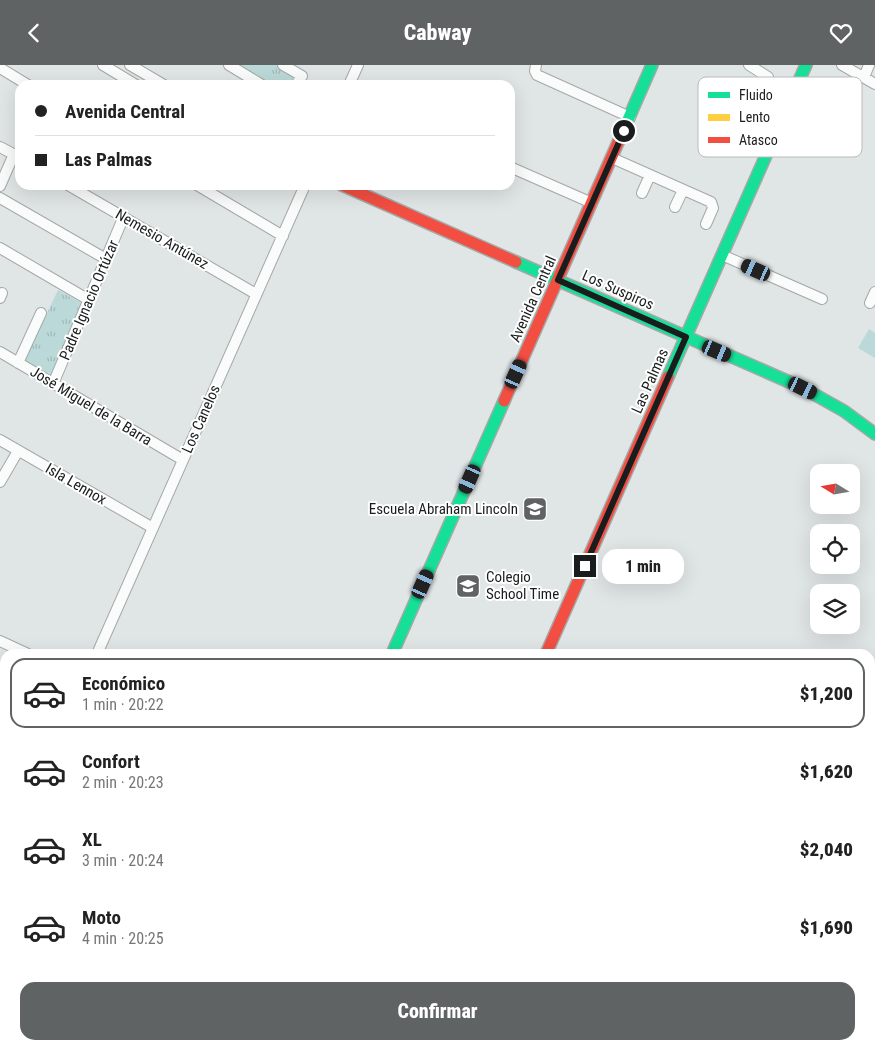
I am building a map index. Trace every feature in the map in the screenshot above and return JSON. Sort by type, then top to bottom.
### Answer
[{"type":"street","points":[[103,65],[127,80]]},
{"type":"street","points":[[229,65],[254,80]]},
{"type":"street","points":[[283,65],[298,80]]},
{"type":"street","points":[[351,80],[358,65]]},
{"type":"street","points":[[536,65],[534,71],[537,75],[630,117]]},
{"type":"street","name":"Avenida Central","points":[[394,649],[652,65]]},
{"type":"street","points":[[749,65],[768,77]]},
{"type":"street","name":"Las Palmas","points":[[801,77],[806,65]]},
{"type":"street","points":[[842,65],[875,84]]},
{"type":"street","points":[[864,77],[869,65]]},
{"type":"street","points":[[134,66],[134,80]]},
{"type":"street","points":[[134,66],[156,80]]},
{"type":"street","points":[[0,69],[19,80]]},
{"type":"street","points":[[0,147],[15,155]]},
{"type":"street","name":"Las Palmas","points":[[548,649],[765,157]]},
{"type":"street","points":[[612,158],[713,205],[706,224]]},
{"type":"street","points":[[0,187],[15,160]]},
{"type":"street","points":[[515,169],[592,203]]},
{"type":"street","points":[[642,193],[650,175]]},
{"type":"street","name":"Nemesio Antúnez","points":[[85,190],[124,216],[256,294]]},
{"type":"street","points":[[205,190],[283,236]]},
{"type":"street","name":"Los Canelos","points":[[99,649],[303,190]]},
{"type":"street","name":"Los Suspiros","points":[[353,190],[817,395],[844,411],[875,434]]},
{"type":"street","points":[[675,207],[683,190]]},
{"type":"street","points":[[0,197],[106,259]]},
{"type":"street","name":"Padre Ignacio Ortúzar","points":[[53,384],[124,216]]},
{"type":"street","points":[[0,249],[89,300]]},
{"type":"street","points":[[722,255],[822,299]]},
{"type":"street","points":[[870,303],[875,292]]},
{"type":"street","points":[[18,363],[41,313]]},
{"type":"street","name":"José Miguel de la Barra","points":[[0,352],[182,460]]},
{"type":"street","name":"Isla Lennox","points":[[0,440],[153,528]]},
{"type":"street","points":[[0,482],[18,451]]},
{"type":"street","points":[[0,641],[17,649]]},
{"type":"green space","points":[[235,65],[278,65],[296,75],[295,80],[260,80]]},
{"type":"green space","points":[[58,290],[83,304],[52,375],[25,360]]},
{"type":"green space","points":[[869,329],[875,333],[875,358],[858,348]]},
{"type":"traffic: fast","points":[[620,138],[652,65]]},
{"type":"traffic: fast","points":[[801,77],[806,65]]},
{"type":"traffic: fast","points":[[668,377],[765,157]]},
{"type":"traffic: fast","points":[[516,262],[803,388],[844,411],[875,434]]},
{"type":"traffic: fast","points":[[394,649],[504,401]]},
{"type":"traffic: jam","points":[[504,401],[620,138]]},
{"type":"traffic: jam","points":[[353,190],[516,262]]},
{"type":"traffic: jam","points":[[548,649],[668,377]]},
{"type":"place","name":"Escuela Abraham Lincoln","points":[[535,509]]},
{"type":"place","name":"Colegio School Time","points":[[468,586]]},
{"type":"route","points":[[585,566],[686,337],[558,280],[624,131]]}]
